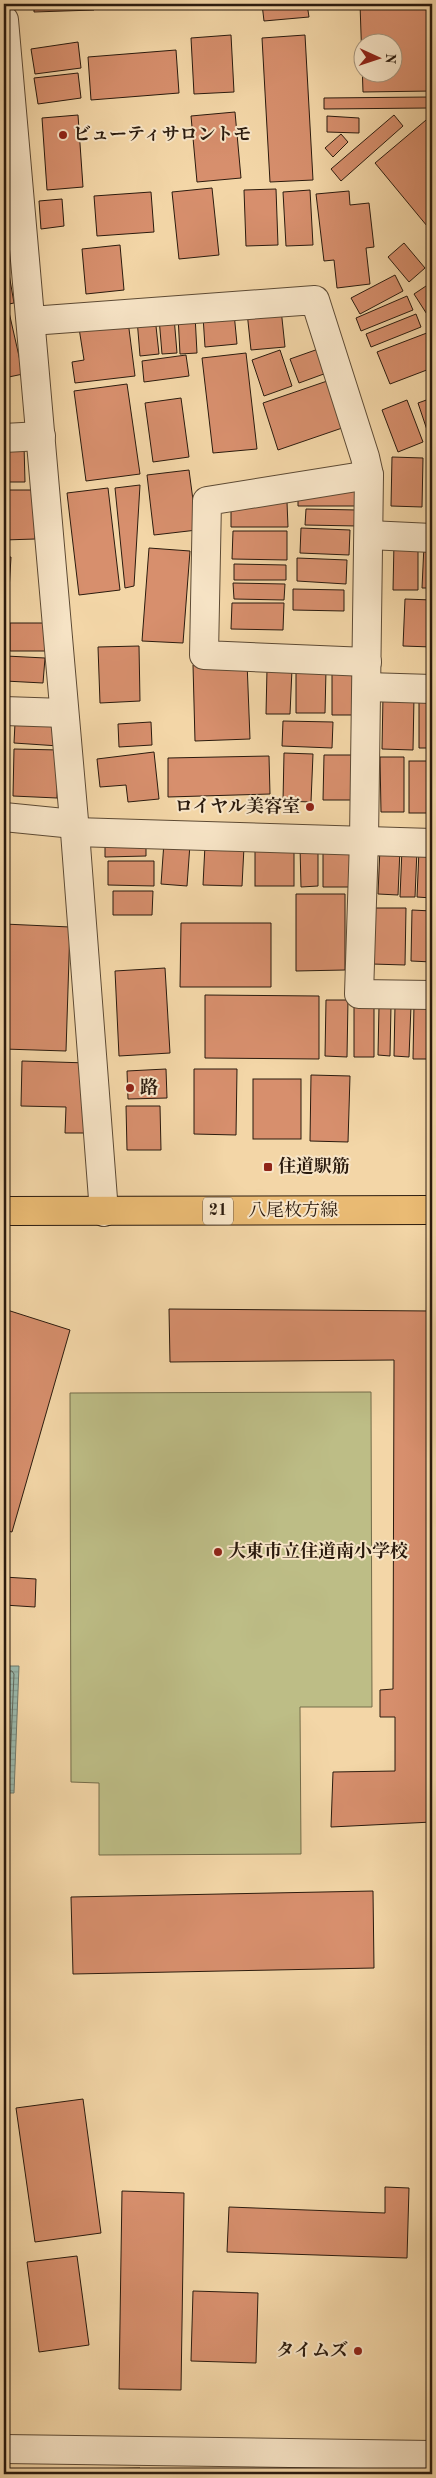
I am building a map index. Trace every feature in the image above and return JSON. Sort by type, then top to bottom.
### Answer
[{"type":"main road","name":"八尾枚方線","points":[[4,1211],[432,1210]]},
{"type":"street","points":[[4,32],[41,436],[104,1212]]},
{"type":"street","points":[[31,321],[315,300],[369,475],[364,840],[359,994],[432,995]]},
{"type":"street","points":[[4,438],[41,436]]},
{"type":"street","points":[[369,475],[207,501],[204,655],[367,674],[432,689]]},
{"type":"street","points":[[369,535],[432,538]]},
{"type":"street","points":[[4,711],[64,713]]},
{"type":"street","points":[[4,817],[74,828],[432,843]]},
{"type":"street","points":[[4,2450],[159,2463],[432,2455]]},
{"type":"green space","points":[[371,1392],[372,1707],[300,1707],[301,1854],[99,1855],[99,1783],[71,1782],[70,1393]]},
{"type":"water","points":[[4,1666],[19,1666],[14,1793],[4,1793]]},
{"type":"building","points":[[34,4],[94,4],[94,10],[34,12]]},
{"type":"building","points":[[262,4],[307,4],[309,17],[264,21]]},
{"type":"building","points":[[360,4],[432,4],[432,91],[363,92],[363,82],[404,82],[404,32],[361,32]]},
{"type":"building","points":[[231,35],[234,92],[194,94],[191,38]]},
{"type":"building","points":[[305,35],[313,180],[270,182],[262,38]]},
{"type":"building","points":[[78,42],[81,68],[35,74],[31,49]]},
{"type":"building","points":[[176,50],[179,93],[91,100],[88,57]]},
{"type":"building","points":[[78,73],[81,98],[38,104],[34,78]]},
{"type":"building","points":[[429,97],[429,108],[324,109],[324,98]]},
{"type":"building","points":[[235,112],[241,178],[197,182],[191,116]]},
{"type":"building","points":[[78,115],[83,187],[47,190],[42,118]]},
{"type":"building","points":[[394,115],[403,126],[341,181],[331,169]]},
{"type":"building","points":[[432,115],[432,232],[375,163]]},
{"type":"building","points":[[327,116],[359,118],[359,133],[327,132]]},
{"type":"building","points":[[341,134],[348,142],[333,157],[325,148]]},
{"type":"building","points":[[212,188],[219,255],[179,259],[172,192]]},
{"type":"building","points":[[276,189],[278,245],[246,246],[244,190]]},
{"type":"building","points":[[310,190],[313,245],[286,246],[283,192]]},
{"type":"building","points":[[349,191],[350,205],[369,203],[374,247],[366,248],[370,284],[337,288],[334,260],[324,261],[316,194]]},
{"type":"building","points":[[151,192],[154,232],[97,236],[94,196]]},
{"type":"building","points":[[62,199],[64,226],[41,229],[39,201]]},
{"type":"building","points":[[404,243],[425,268],[409,282],[388,257]]},
{"type":"building","points":[[120,245],[124,290],[86,294],[82,249]]},
{"type":"building","points":[[9,274],[14,303],[4,305],[4,275]]},
{"type":"building","points":[[395,275],[403,291],[360,314],[351,298]]},
{"type":"building","points":[[429,284],[432,289],[432,317],[430,319],[414,294]]},
{"type":"building","points":[[407,296],[413,310],[361,331],[356,318]]},
{"type":"building","points":[[281,309],[285,347],[251,350],[247,312]]},
{"type":"building","points":[[9,312],[23,374],[4,378],[4,313]]},
{"type":"building","points":[[234,313],[237,344],[205,347],[203,316]]},
{"type":"building","points":[[416,314],[421,327],[371,347],[366,334]]},
{"type":"building","points":[[195,315],[197,353],[180,354],[178,316]]},
{"type":"building","points":[[155,317],[159,354],[140,356],[137,319]]},
{"type":"building","points":[[174,317],[177,353],[162,354],[159,318]]},
{"type":"building","points":[[128,321],[135,376],[75,383],[72,362],[84,360],[79,328]]},
{"type":"building","points":[[432,331],[432,368],[390,384],[377,352]]},
{"type":"building","points":[[324,347],[332,371],[299,383],[290,359]]},
{"type":"building","points":[[280,350],[292,386],[264,396],[252,360]]},
{"type":"building","points":[[246,353],[257,449],[213,453],[202,358]]},
{"type":"building","points":[[186,355],[189,376],[144,382],[142,361]]},
{"type":"building","points":[[333,379],[348,426],[278,450],[263,403]]},
{"type":"building","points":[[127,384],[140,474],[86,481],[74,391]]},
{"type":"building","points":[[181,398],[189,457],[153,462],[145,403]]},
{"type":"building","points":[[432,398],[432,445],[418,403]]},
{"type":"building","points":[[407,400],[423,442],[398,452],[382,410]]},
{"type":"building","points":[[4,445],[24,445],[25,482],[4,482]]},
{"type":"building","points":[[430,455],[432,455],[432,508],[428,507]]},
{"type":"building","points":[[392,457],[423,458],[422,507],[391,506]]},
{"type":"building","points":[[189,470],[197,530],[154,535],[147,475]]},
{"type":"building","points":[[140,485],[134,586],[125,588],[115,488]]},
{"type":"building","points":[[108,488],[120,590],[79,595],[67,493]]},
{"type":"building","points":[[4,490],[33,490],[35,539],[4,540]]},
{"type":"building","points":[[298,490],[356,490],[357,506],[298,506]]},
{"type":"building","points":[[231,502],[287,502],[288,527],[231,527]]},
{"type":"building","points":[[306,509],[357,510],[357,526],[305,525]]},
{"type":"building","points":[[301,528],[350,530],[349,555],[300,553]]},
{"type":"building","points":[[233,531],[287,531],[287,560],[232,559]]},
{"type":"building","points":[[394,542],[418,542],[418,590],[393,590]]},
{"type":"building","points":[[424,545],[432,545],[432,588],[422,588]]},
{"type":"building","points":[[149,548],[190,551],[183,643],[142,641]]},
{"type":"building","points":[[4,557],[11,557],[8,608],[4,608]]},
{"type":"building","points":[[297,558],[347,560],[346,584],[297,581]]},
{"type":"building","points":[[234,564],[286,565],[286,580],[234,580]]},
{"type":"building","points":[[233,583],[285,584],[284,600],[234,599]]},
{"type":"building","points":[[293,589],[344,590],[344,611],[293,610]]},
{"type":"building","points":[[405,599],[432,600],[432,647],[403,646]]},
{"type":"building","points":[[232,603],[284,603],[283,630],[231,629]]},
{"type":"building","points":[[10,623],[46,623],[46,651],[10,651]]},
{"type":"building","points":[[139,646],[140,701],[100,703],[98,647]]},
{"type":"building","points":[[6,656],[45,658],[43,683],[5,681]]},
{"type":"building","points":[[247,662],[250,739],[195,741],[193,665]]},
{"type":"building","points":[[267,669],[292,669],[290,714],[266,714]]},
{"type":"building","points":[[296,670],[326,670],[325,713],[296,713]]},
{"type":"building","points":[[332,671],[360,672],[360,715],[332,715]]},
{"type":"building","points":[[383,696],[414,697],[413,750],[382,749]]},
{"type":"building","points":[[419,698],[432,699],[432,748],[419,748]]},
{"type":"building","points":[[283,721],[333,722],[332,748],[282,746]]},
{"type":"building","points":[[151,722],[152,745],[119,747],[118,724]]},
{"type":"building","points":[[15,723],[60,726],[59,746],[14,743]]},
{"type":"building","points":[[4,725],[9,726],[4,790]]},
{"type":"building","points":[[14,749],[59,750],[57,798],[13,796]]},
{"type":"building","points":[[154,752],[159,799],[128,802],[126,785],[100,787],[97,759]]},
{"type":"building","points":[[284,753],[313,754],[311,802],[283,801]]},
{"type":"building","points":[[324,755],[355,755],[354,800],[323,800]]},
{"type":"building","points":[[269,756],[270,794],[168,797],[168,758]]},
{"type":"building","points":[[380,757],[404,757],[404,812],[381,812]]},
{"type":"building","points":[[409,761],[432,761],[432,813],[409,813]]},
{"type":"building","points":[[146,838],[146,856],[105,857],[105,839]]},
{"type":"building","points":[[164,842],[190,844],[187,886],[161,884]]},
{"type":"building","points":[[205,845],[244,847],[242,886],[203,885]]},
{"type":"building","points":[[255,846],[294,846],[294,886],[255,886]]},
{"type":"building","points":[[300,847],[318,847],[318,886],[301,887]]},
{"type":"building","points":[[350,847],[350,887],[323,887],[323,848]]},
{"type":"building","points":[[380,848],[400,849],[398,895],[378,894]]},
{"type":"building","points":[[402,849],[417,850],[415,897],[400,897]]},
{"type":"building","points":[[419,850],[432,851],[432,898],[417,897]]},
{"type":"building","points":[[108,861],[154,861],[154,886],[108,885]]},
{"type":"building","points":[[113,891],[153,891],[152,915],[113,915]]},
{"type":"building","points":[[296,894],[345,894],[345,970],[296,971]]},
{"type":"building","points":[[373,908],[406,908],[405,965],[372,964]]},
{"type":"building","points":[[412,910],[432,911],[432,962],[411,961]]},
{"type":"building","points":[[181,923],[271,923],[271,987],[180,987]]},
{"type":"building","points":[[4,924],[70,927],[66,1051],[4,1049]]},
{"type":"building","points":[[165,968],[170,1053],[119,1056],[115,971]]},
{"type":"building","points":[[205,995],[319,996],[319,1059],[205,1058]]},
{"type":"building","points":[[326,1000],[348,1000],[347,1057],[325,1056]]},
{"type":"building","points":[[354,1003],[374,1004],[374,1057],[354,1057]]},
{"type":"building","points":[[414,1004],[432,1004],[430,1059],[413,1059]]},
{"type":"building","points":[[395,1005],[411,1006],[409,1057],[394,1056]]},
{"type":"building","points":[[379,1006],[391,1006],[390,1056],[378,1055]]},
{"type":"building","points":[[22,1061],[88,1063],[86,1133],[65,1133],[66,1107],[21,1106]]},
{"type":"building","points":[[166,1069],[167,1098],[128,1099],[127,1071]]},
{"type":"building","points":[[194,1069],[237,1069],[236,1135],[194,1134]]},
{"type":"building","points":[[311,1075],[350,1076],[348,1142],[310,1141]]},
{"type":"building","points":[[253,1079],[301,1079],[301,1139],[253,1139]]},
{"type":"building","points":[[126,1106],[160,1106],[161,1150],[127,1150]]},
{"type":"building","points":[[4,1309],[70,1330],[12,1532],[4,1530]]},
{"type":"building","points":[[169,1309],[432,1311],[432,1822],[331,1827],[333,1772],[395,1771],[395,1717],[380,1717],[380,1690],[393,1689],[394,1360],[170,1362]]},
{"type":"building","points":[[4,1577],[36,1579],[35,1607],[4,1605]]},
{"type":"building","points":[[373,1891],[374,1968],[73,1974],[71,1897]]},
{"type":"building","points":[[83,2099],[101,2233],[35,2242],[16,2108]]},
{"type":"building","points":[[385,2187],[409,2188],[407,2258],[227,2252],[229,2207],[385,2213]]},
{"type":"building","points":[[122,2191],[184,2193],[181,2390],[119,2389]]},
{"type":"building","points":[[77,2256],[89,2345],[39,2352],[27,2262]]},
{"type":"building","points":[[193,2291],[258,2293],[256,2363],[191,2361]]},
{"type":"building","points":[[140,2468],[140,2474],[87,2474],[87,2469]]},
{"type":"place","name":"ビューティサロントモ","points":[[63,135]]},
{"type":"place","name":"ロイヤル美容室","points":[[310,807]]},
{"type":"place","name":"路","points":[[130,1088]]},
{"type":"place","name":"住道駅筋","points":[[268,1167]]},
{"type":"place","name":"大東市立住道南小学校","points":[[218,1552]]},
{"type":"place","name":"タイムズ","points":[[358,2351]]}]
